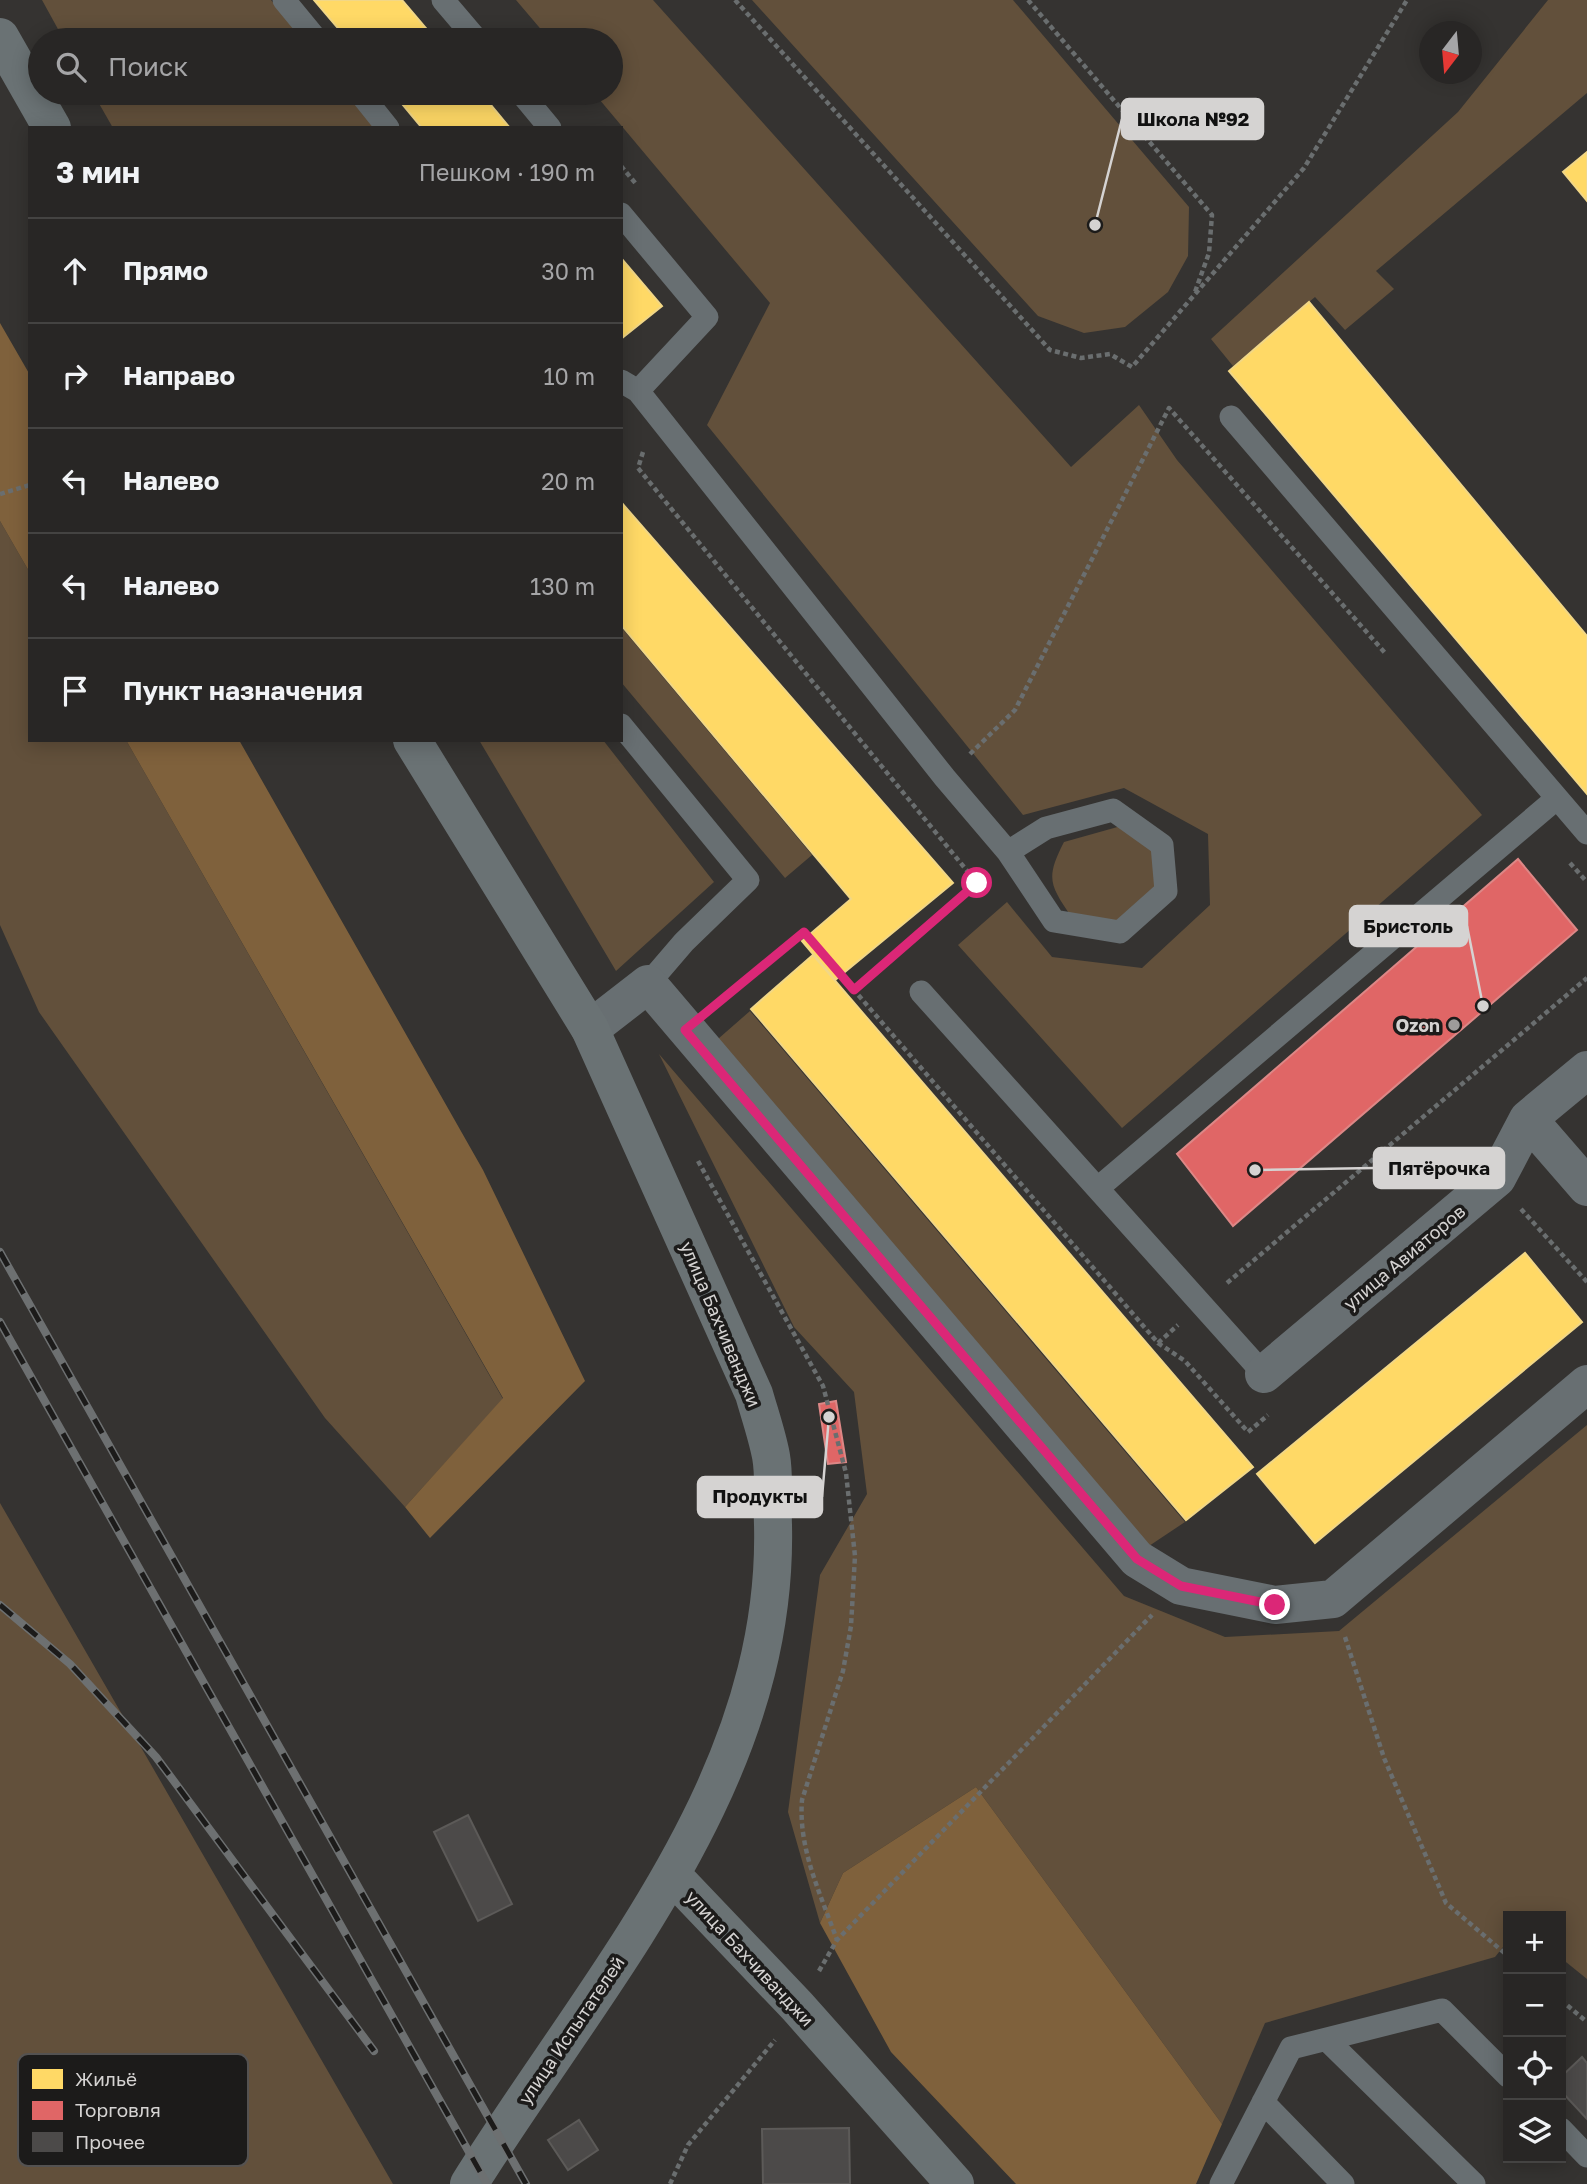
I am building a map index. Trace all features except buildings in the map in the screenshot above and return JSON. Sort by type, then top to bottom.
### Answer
[{"type":"main road","points":[[0,37],[28,86]]},
{"type":"main road","points":[[39,105],[51,126]]},
{"type":"main road","name":"улица Бахчиванджи","points":[[413,742],[590,1029],[754,1394],[771,1458],[774,1559],[764,1639],[744,1719],[711,1798],[673,1876],[797,2006],[944,2179]]},
{"type":"main road","name":"улица Испытателей","points":[[470,2184],[673,1876]]},
{"type":"street","points":[[590,1029],[648,984],[1137,1559],[1181,1586],[1275,1605],[1333,1599],[1587,1384]]},
{"type":"street","name":"улица Авиаторов","points":[[1264,1374],[1497,1178],[1528,1119],[1587,1070]]},
{"type":"street","points":[[1528,1119],[1587,1187]]},
{"type":"lane","points":[[284,0],[307,28]]},
{"type":"lane","points":[[443,0],[467,28]]},
{"type":"lane","points":[[370,105],[386,126]]},
{"type":"lane","points":[[531,105],[548,126]]},
{"type":"lane","points":[[623,216],[707,317],[630,386],[656,414],[945,778],[1008,852],[1054,921],[1120,932],[1166,891],[1162,845],[1113,810],[1046,828],[1008,852]]},
{"type":"lane","points":[[1231,417],[1587,833]]},
{"type":"lane","points":[[623,727],[748,880],[684,942],[648,984]]},
{"type":"lane","points":[[1098,1188],[1556,799]]},
{"type":"lane","points":[[921,992],[1264,1374]]},
{"type":"lane","points":[[1221,2184],[1291,2048],[1442,2010],[1503,2071]]},
{"type":"lane","points":[[1328,2040],[1474,2184]]},
{"type":"lane","points":[[1263,2102],[1343,2184]]},
{"type":"lane","points":[[1566,2134],[1587,2156]]},
{"type":"path","points":[[735,0],[1050,350],[1081,358],[1110,354],[1132,367],[1304,168],[1407,0]]},
{"type":"path","points":[[1028,0],[1212,215],[1209,253],[1193,297]]},
{"type":"path","points":[[623,168],[639,186]]},
{"type":"path","points":[[926,817],[945,778],[1015,710],[1169,408],[1387,656]]},
{"type":"path","points":[[656,414],[638,468],[926,817],[977,883],[854,990]]},
{"type":"path","points":[[0,495],[28,486]]},
{"type":"path","points":[[1532,820],[1587,882]]},
{"type":"path","points":[[685,1030],[804,932],[1158,1343],[1587,978]]},
{"type":"path","points":[[1333,1599],[1384,1758],[1446,1903],[1503,1952]]},
{"type":"path","points":[[817,1973],[838,1940]]},
{"type":"path","points":[[1566,2004],[1587,2022]]},
{"type":"path","points":[[670,2184],[688,2145],[775,2041]]},
{"type":"shaded area","points":[[42,0],[271,0],[295,28],[57,28]]},
{"type":"shaded area","points":[[516,0],[653,0],[1071,467],[1139,405],[1177,460],[1482,815],[1122,1128],[958,945],[1007,902],[1052,957],[1142,968],[1210,905],[1208,834],[1124,788],[1023,815],[707,425],[770,303],[604,105],[623,105],[623,28],[540,28]]},
{"type":"shaded area","points":[[752,0],[1013,0],[1189,207],[1188,256],[1168,292],[1125,327],[1084,333],[1038,316]]},
{"type":"shaded area","points":[[1548,0],[1587,0],[1587,93],[1376,271],[1394,289],[1345,330],[1315,297],[1233,366],[1211,339],[1458,112]]},
{"type":"shaded area","points":[[100,105],[361,105],[379,126],[112,126]]},
{"type":"shaded area","points":[[0,323],[28,372],[28,570],[0,521]]},
{"type":"shaded area","points":[[0,521],[28,570],[28,742],[127,742],[503,1399],[405,1507],[325,1418],[39,1012],[0,925]]},
{"type":"shaded area","points":[[623,629],[812,855],[785,878],[623,684]]},
{"type":"shaded area","points":[[127,742],[240,742],[483,1170],[585,1381],[430,1538],[405,1507],[503,1398]]},
{"type":"shaded area","points":[[480,742],[605,742],[714,882],[616,971]]},
{"type":"shaded area","points":[[1121,826],[1166,856],[1168,891],[1127,929],[1072,918],[1055,889],[1052,874],[1064,842]]},
{"type":"shaded area","points":[[750,1011],[1185,1522],[1140,1552],[710,1046]]},
{"type":"shaded area","points":[[659,1054],[1124,1596],[1225,1637],[1339,1631],[1587,1425],[1587,1979],[1566,1962],[1566,1911],[1503,1911],[1503,1947],[1495,1957],[1265,2023],[1222,2124],[976,1787],[843,1873],[820,1923],[788,1812],[820,1575],[867,1494],[854,1392],[794,1327]]},
{"type":"shaded area","points":[[0,1503],[393,2184],[0,2184]]},
{"type":"shaded area","points":[[976,1787],[1222,2124],[1196,2184],[1016,2184],[891,2052],[820,1923],[843,1873]]},
{"type":"railway","points":[[0,1252],[526,2184]]},
{"type":"railway","points":[[0,1322],[487,2184]]},
{"type":"railway","points":[[0,1605],[70,1664],[156,1757],[374,2051]]},
{"type":"place","name":"Школа №92","points":[[1095,225]]},
{"type":"place","name":"Бристоль","points":[[1483,1006]]},
{"type":"place","name":"Ozon","points":[[1454,1025]]},
{"type":"place","name":"Пятёрочка","points":[[1255,1170]]},
{"type":"place","name":"Продукты","points":[[829,1417]]},
{"type":"route","points":[[977,883],[854,990],[804,932],[685,1030],[1137,1559],[1181,1586],[1275,1605]]}]
